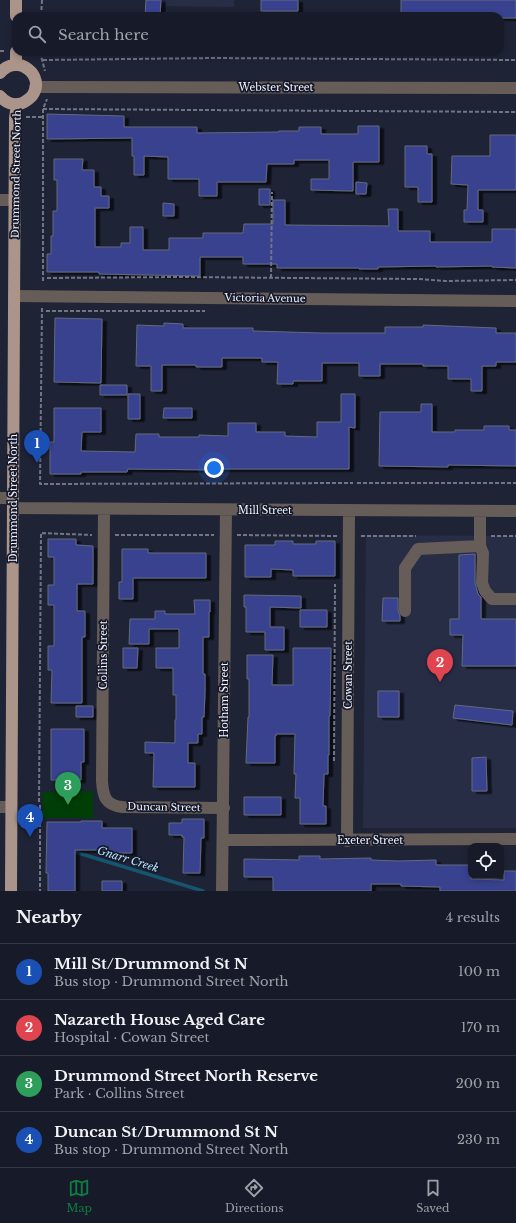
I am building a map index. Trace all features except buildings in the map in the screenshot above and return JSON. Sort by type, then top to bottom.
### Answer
[{"type":"main road","points":[[16,0],[16,12]]},
{"type":"main road","points":[[16,56],[16,64]]},
{"type":"main road","points":[[0,73],[8,66],[16,64],[28,69],[33,74],[35,80],[33,93],[29,99],[23,103],[9,103],[0,96]]},
{"type":"main road","name":"Drummond Street North","points":[[11,891],[6,807],[13,503],[14,200],[15,118],[17,104]]},
{"type":"street","name":"Webster Street","points":[[35,87],[516,88]]},
{"type":"street","points":[[0,200],[14,200]]},
{"type":"street","name":"Victoria Avenue","points":[[14,296],[516,301]]},
{"type":"street","name":"Mill Street","points":[[0,498],[13,503],[104,509],[516,511]]},
{"type":"street","name":"Collins Street","points":[[104,509],[102,781],[104,794],[107,801]]},
{"type":"street","name":"Hotham Street","points":[[222,891],[226,510]]},
{"type":"street","name":"Cowan Street","points":[[347,841],[349,510]]},
{"type":"street","points":[[480,510],[480,546],[483,553],[482,583],[485,591],[492,599],[516,600]]},
{"type":"street","points":[[405,611],[405,568],[418,549],[480,546]]},
{"type":"street","name":"Duncan Street","points":[[107,801],[111,804],[122,807],[224,808]]},
{"type":"street","name":"Exeter Street","points":[[223,840],[347,841],[516,839]]},
{"type":"path","points":[[41,12],[42,0]]},
{"type":"path","points":[[42,56],[43,60],[214,58],[516,60]]},
{"type":"path","points":[[43,280],[43,109],[516,112]]},
{"type":"path","points":[[271,278],[272,192]]},
{"type":"path","points":[[47,278],[178,277],[420,279],[445,281],[516,280]]},
{"type":"path","points":[[42,308],[40,484],[353,483]]},
{"type":"path","points":[[357,483],[516,483]]},
{"type":"path","points":[[40,891],[41,533],[104,535],[349,536]]},
{"type":"shaded area","points":[[165,0],[234,0],[234,7],[165,6]]},
{"type":"shaded area","points":[[366,535],[516,536],[516,828],[363,828]]},
{"type":"green space","points":[[93,791],[93,818],[43,818],[42,792]]},
{"type":"waterway","name":"Gnarr Creek","points":[[72,851],[203,891]]},
{"type":"place","name":"Mill St/Drummond St N","points":[[37,463]]},
{"type":"place","name":"Nazareth House Aged Care","points":[[440,682]]},
{"type":"place","name":"Drummond Street North Reserve","points":[[68,805]]},
{"type":"place","name":"Duncan St/Drummond St N","points":[[30,837]]}]
